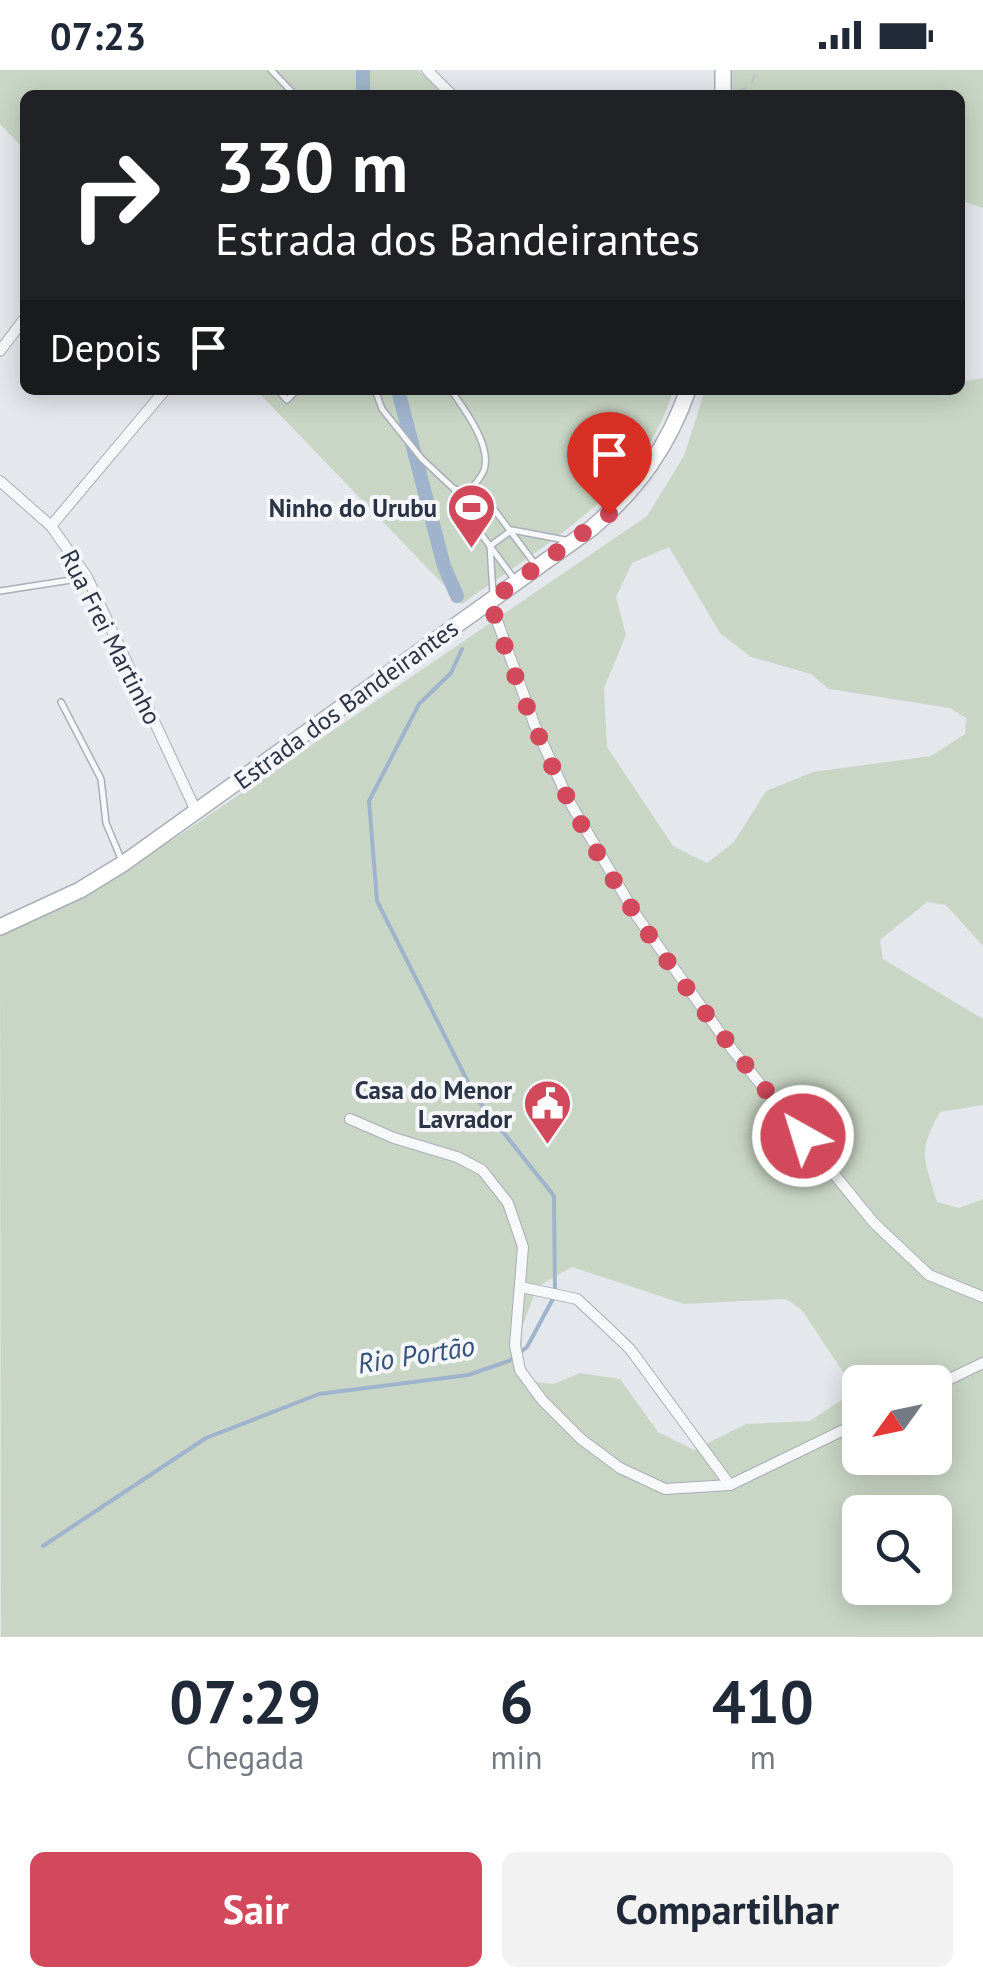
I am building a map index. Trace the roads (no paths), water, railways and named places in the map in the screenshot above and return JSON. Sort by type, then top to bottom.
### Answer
[{"type":"main road","name":"Estrada dos Bandeirantes","points":[[0,927],[80,890],[124,864],[573,542],[609,514],[649,471],[674,428],[686,395]]},
{"type":"street","points":[[427,70],[447,90]]},
{"type":"street","points":[[0,351],[20,325]]},
{"type":"street","points":[[51,526],[161,395]]},
{"type":"street","name":"Rua Frei Martinho","points":[[0,481],[51,526],[87,577],[196,811]]},
{"type":"street","points":[[491,600],[534,726],[569,801],[636,915],[731,1048],[874,1223],[929,1275],[983,1297]]},
{"type":"street","points":[[350,1119],[482,1170],[508,1202],[523,1247],[515,1345],[520,1370],[542,1400],[620,1468],[664,1489],[730,1484],[842,1431]]},
{"type":"street","points":[[521,1287],[577,1299],[630,1349],[730,1484]]},
{"type":"street","points":[[952,1378],[983,1363]]},
{"type":"lane","points":[[271,70],[290,90]]},
{"type":"lane","points":[[377,395],[382,410],[422,459],[453,488],[516,582]]},
{"type":"lane","points":[[454,395],[479,436],[485,458],[484,472],[459,501]]},
{"type":"lane","points":[[453,488],[490,504],[538,567]]},
{"type":"lane","points":[[490,546],[512,530],[573,542]]},
{"type":"lane","points":[[490,546],[491,600]]},
{"type":"lane","points":[[0,591],[87,577]]},
{"type":"lane","points":[[61,702],[101,779],[106,823],[124,864]]},
{"type":"waterway","name":"Rio Portão","points":[[363,70],[363,90]]},
{"type":"waterway","name":"Rio Portão","points":[[399,395],[444,566],[457,596]]},
{"type":"waterway","name":"Rio Portão","points":[[43,1546],[206,1438],[319,1394],[468,1375],[509,1361],[527,1347],[555,1295],[554,1196],[476,1098],[377,901],[369,801],[419,704],[451,673],[462,649]]},
{"type":"place","name":"Ninho do Urubu","points":[[472,550]]},
{"type":"place","name":"Casa do Menor Lavrador","points":[[547,1146]]}]
